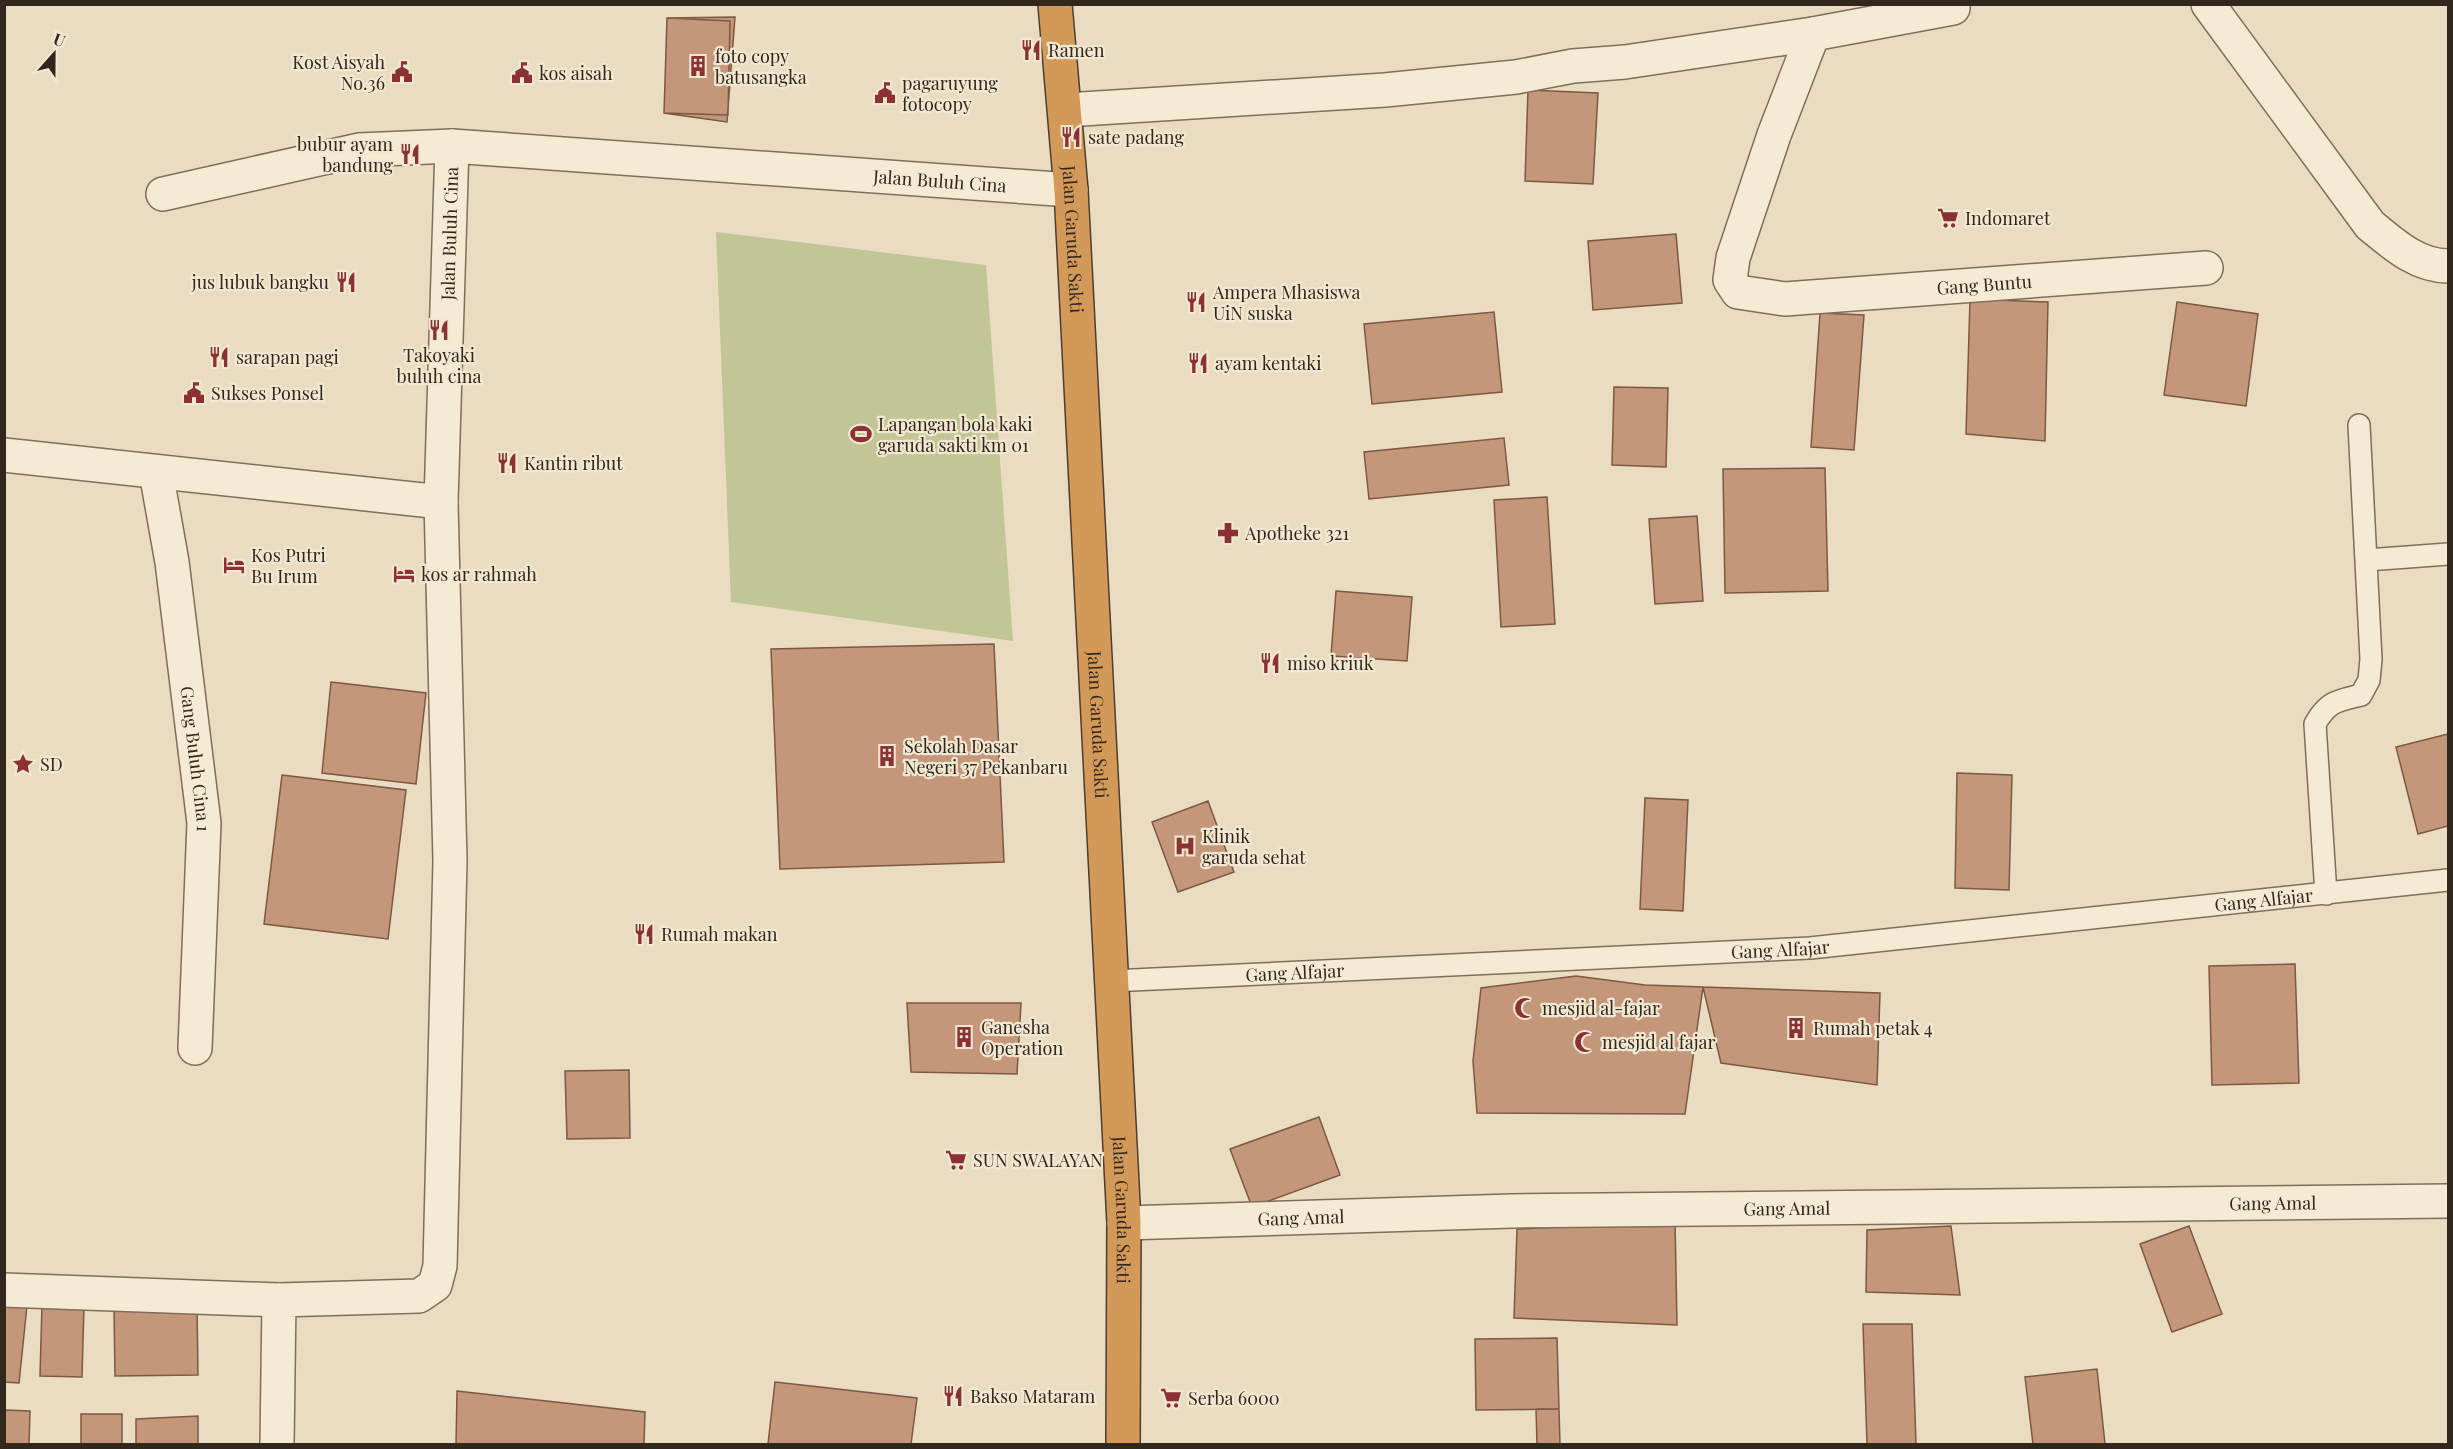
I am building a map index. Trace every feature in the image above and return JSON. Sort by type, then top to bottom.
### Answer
[{"type":"highway","name":"Jalan Garuda Sakti","points":[[1055,4],[1071,190],[1124,1223],[1123,1444]]},
{"type":"street","points":[[2208,4],[2370,225],[2403,251],[2436,266],[2448,266]]},
{"type":"street","points":[[1065,110],[1385,90],[1516,77],[1573,66],[1625,62],[1814,34],[1953,8]]},
{"type":"street","name":"Gang Buntu","points":[[1814,34],[1774,135],[1733,258],[1730,280],[1738,292],[1785,299],[2206,268]]},
{"type":"street","points":[[163,194],[359,150],[452,146]]},
{"type":"street","name":"Jalan Buluh Cina","points":[[4,1290],[279,1300],[419,1296],[435,1285],[440,1266],[450,861],[441,502],[452,146],[1071,190]]},
{"type":"street","points":[[4,456],[441,502]]},
{"type":"street","name":"Gang Buluh Cina 1","points":[[156,472],[172,562],[204,823],[195,1048]]},
{"type":"street","name":"Gang Amal","points":[[1124,1223],[1512,1212],[2448,1201]]},
{"type":"street","points":[[277,1444],[279,1300]]},
{"type":"lane","points":[[2326,894],[2315,724],[2323,710],[2336,702],[2361,695],[2369,680],[2372,659],[2359,425]]},
{"type":"lane","points":[[2367,560],[2448,554]]},
{"type":"lane","name":"Gang Alfajar","points":[[1111,981],[1810,948],[2448,880]]},
{"type":"green space","name":"Lapangan bola kaki garuda sakti km 01","points":[[716,232],[986,265],[1013,641],[731,602]]},
{"type":"building","name":"foto copy batusangka","points":[[735,17],[727,122],[664,113],[667,18]]},
{"type":"building","name":"foto copy batusangka","points":[[667,18],[730,21],[728,115],[664,113]]},
{"type":"building","points":[[1528,90],[1598,93],[1593,184],[1525,181]]},
{"type":"building","points":[[1676,234],[1682,303],[1593,310],[1588,241]]},
{"type":"building","points":[[1970,299],[2048,302],[2045,441],[1966,434]]},
{"type":"building","points":[[2177,302],[2258,314],[2246,406],[2164,395]]},
{"type":"building","points":[[1494,312],[1502,392],[1372,404],[1364,324]]},
{"type":"building","points":[[1820,313],[1864,315],[1854,450],[1811,447]]},
{"type":"building","points":[[1614,387],[1668,388],[1666,467],[1612,465]]},
{"type":"building","points":[[1504,438],[1509,485],[1369,499],[1364,452]]},
{"type":"building","points":[[1825,468],[1828,591],[1725,593],[1723,469]]},
{"type":"building","points":[[1547,497],[1555,624],[1501,627],[1494,500]]},
{"type":"building","points":[[1697,516],[1703,601],[1655,604],[1649,519]]},
{"type":"building","points":[[1336,591],[1412,597],[1407,661],[1331,656]]},
{"type":"building","name":"Sekolah Dasar Negeri 37 Pekanbaru","points":[[994,644],[1004,862],[780,869],[771,649]]},
{"type":"building","points":[[331,682],[426,693],[416,784],[322,773]]},
{"type":"building","points":[[2448,734],[2448,826],[2418,834],[2396,747]]},
{"type":"building","points":[[1957,773],[2012,775],[2009,890],[1955,888]]},
{"type":"building","points":[[282,775],[406,790],[388,939],[264,924]]},
{"type":"building","points":[[1645,798],[1688,800],[1683,911],[1640,909]]},
{"type":"building","points":[[1208,801],[1234,872],[1178,892],[1152,822]]},
{"type":"building","points":[[2295,964],[2299,1083],[2212,1085],[2209,966]]},
{"type":"building","name":"mesjid al fajar","points":[[1576,976],[1645,985],[1703,987],[1685,1114],[1477,1113],[1473,1061],[1481,988]]},
{"type":"building","name":"Rumah petak 4","points":[[1703,987],[1880,993],[1877,1085],[1721,1063]]},
{"type":"building","name":"Ganesha Operation","points":[[907,1003],[1021,1003],[1017,1074],[911,1072]]},
{"type":"building","points":[[629,1070],[630,1138],[567,1139],[565,1071]]},
{"type":"building","points":[[1319,1117],[1340,1175],[1252,1207],[1230,1149]]},
{"type":"building","points":[[1675,1221],[1677,1325],[1514,1318],[1517,1229]]},
{"type":"building","points":[[1951,1226],[1960,1295],[1866,1292],[1867,1230]]},
{"type":"building","points":[[2189,1226],[2222,1314],[2172,1332],[2140,1244]]},
{"type":"building","points":[[4,1294],[28,1296],[19,1383],[4,1382]]},
{"type":"building","points":[[42,1304],[84,1305],[82,1377],[40,1376]]},
{"type":"building","points":[[114,1307],[197,1307],[198,1375],[115,1376]]},
{"type":"building","points":[[1863,1324],[1912,1324],[1916,1444],[1867,1444]]},
{"type":"building","points":[[1557,1338],[1559,1409],[1476,1410],[1475,1339]]},
{"type":"building","points":[[2097,1369],[2105,1444],[2033,1444],[2025,1377]]},
{"type":"building","points":[[775,1382],[917,1398],[911,1444],[768,1444]]},
{"type":"building","points":[[457,1391],[645,1412],[644,1444],[456,1444]]},
{"type":"building","points":[[1536,1409],[1559,1409],[1560,1444],[1537,1444]]},
{"type":"building","points":[[4,1410],[30,1411],[29,1444],[4,1444]]},
{"type":"building","points":[[81,1414],[122,1414],[122,1444],[81,1444]]},
{"type":"building","points":[[198,1416],[198,1444],[136,1444],[136,1419]]},
{"type":"place","name":"Ramen","points":[[1031,50]]},
{"type":"place","name":"foto copy batusangka","points":[[698,66]]},
{"type":"place","name":"Kost Aisyah No.36","points":[[402,72]]},
{"type":"place","name":"kos aisah","points":[[522,73]]},
{"type":"place","name":"pagaruyung fotocopy","points":[[885,93]]},
{"type":"place","name":"sate padang","points":[[1071,137]]},
{"type":"place","name":"bubur ayam bandung","points":[[410,154]]},
{"type":"place","name":"Indomaret","points":[[1948,218]]},
{"type":"place","name":"jus lubuk bangku","points":[[346,282]]},
{"type":"place","name":"Ampera Mhasiswa UiN suska","points":[[1196,302]]},
{"type":"place","name":"Takoyaki buluh cina","points":[[439,330]]},
{"type":"place","name":"sarapan pagi","points":[[219,357]]},
{"type":"place","name":"ayam kentaki","points":[[1198,363]]},
{"type":"place","name":"Sukses Ponsel","points":[[194,393]]},
{"type":"place","name":"Lapangan bola kaki garuda sakti km 01","points":[[861,434]]},
{"type":"place","name":"Kantin ribut","points":[[507,463]]},
{"type":"place","name":"Apotheke 321","points":[[1228,533]]},
{"type":"place","name":"Kos Putri Bu Irum","points":[[234,565]]},
{"type":"place","name":"kos ar rahmah","points":[[404,574]]},
{"type":"place","name":"miso kriuk","points":[[1270,663]]},
{"type":"place","name":"Sekolah Dasar Negeri 37 Pekanbaru","points":[[887,756]]},
{"type":"place","name":"SD","points":[[23,764]]},
{"type":"place","name":"Klinik garuda sehat","points":[[1185,846]]},
{"type":"place","name":"Rumah makan","points":[[644,934]]},
{"type":"place","name":"mesjid al-fajar","points":[[1525,1008]]},
{"type":"place","name":"Rumah petak 4","points":[[1796,1028]]},
{"type":"place","name":"Ganesha Operation","points":[[964,1037]]},
{"type":"place","name":"mesjid al fajar","points":[[1585,1042]]},
{"type":"place","name":"SUN SWALAYAN","points":[[956,1160]]},
{"type":"place","name":"Bakso Mataram","points":[[953,1396]]},
{"type":"place","name":"Serba 6000","points":[[1171,1398]]}]
